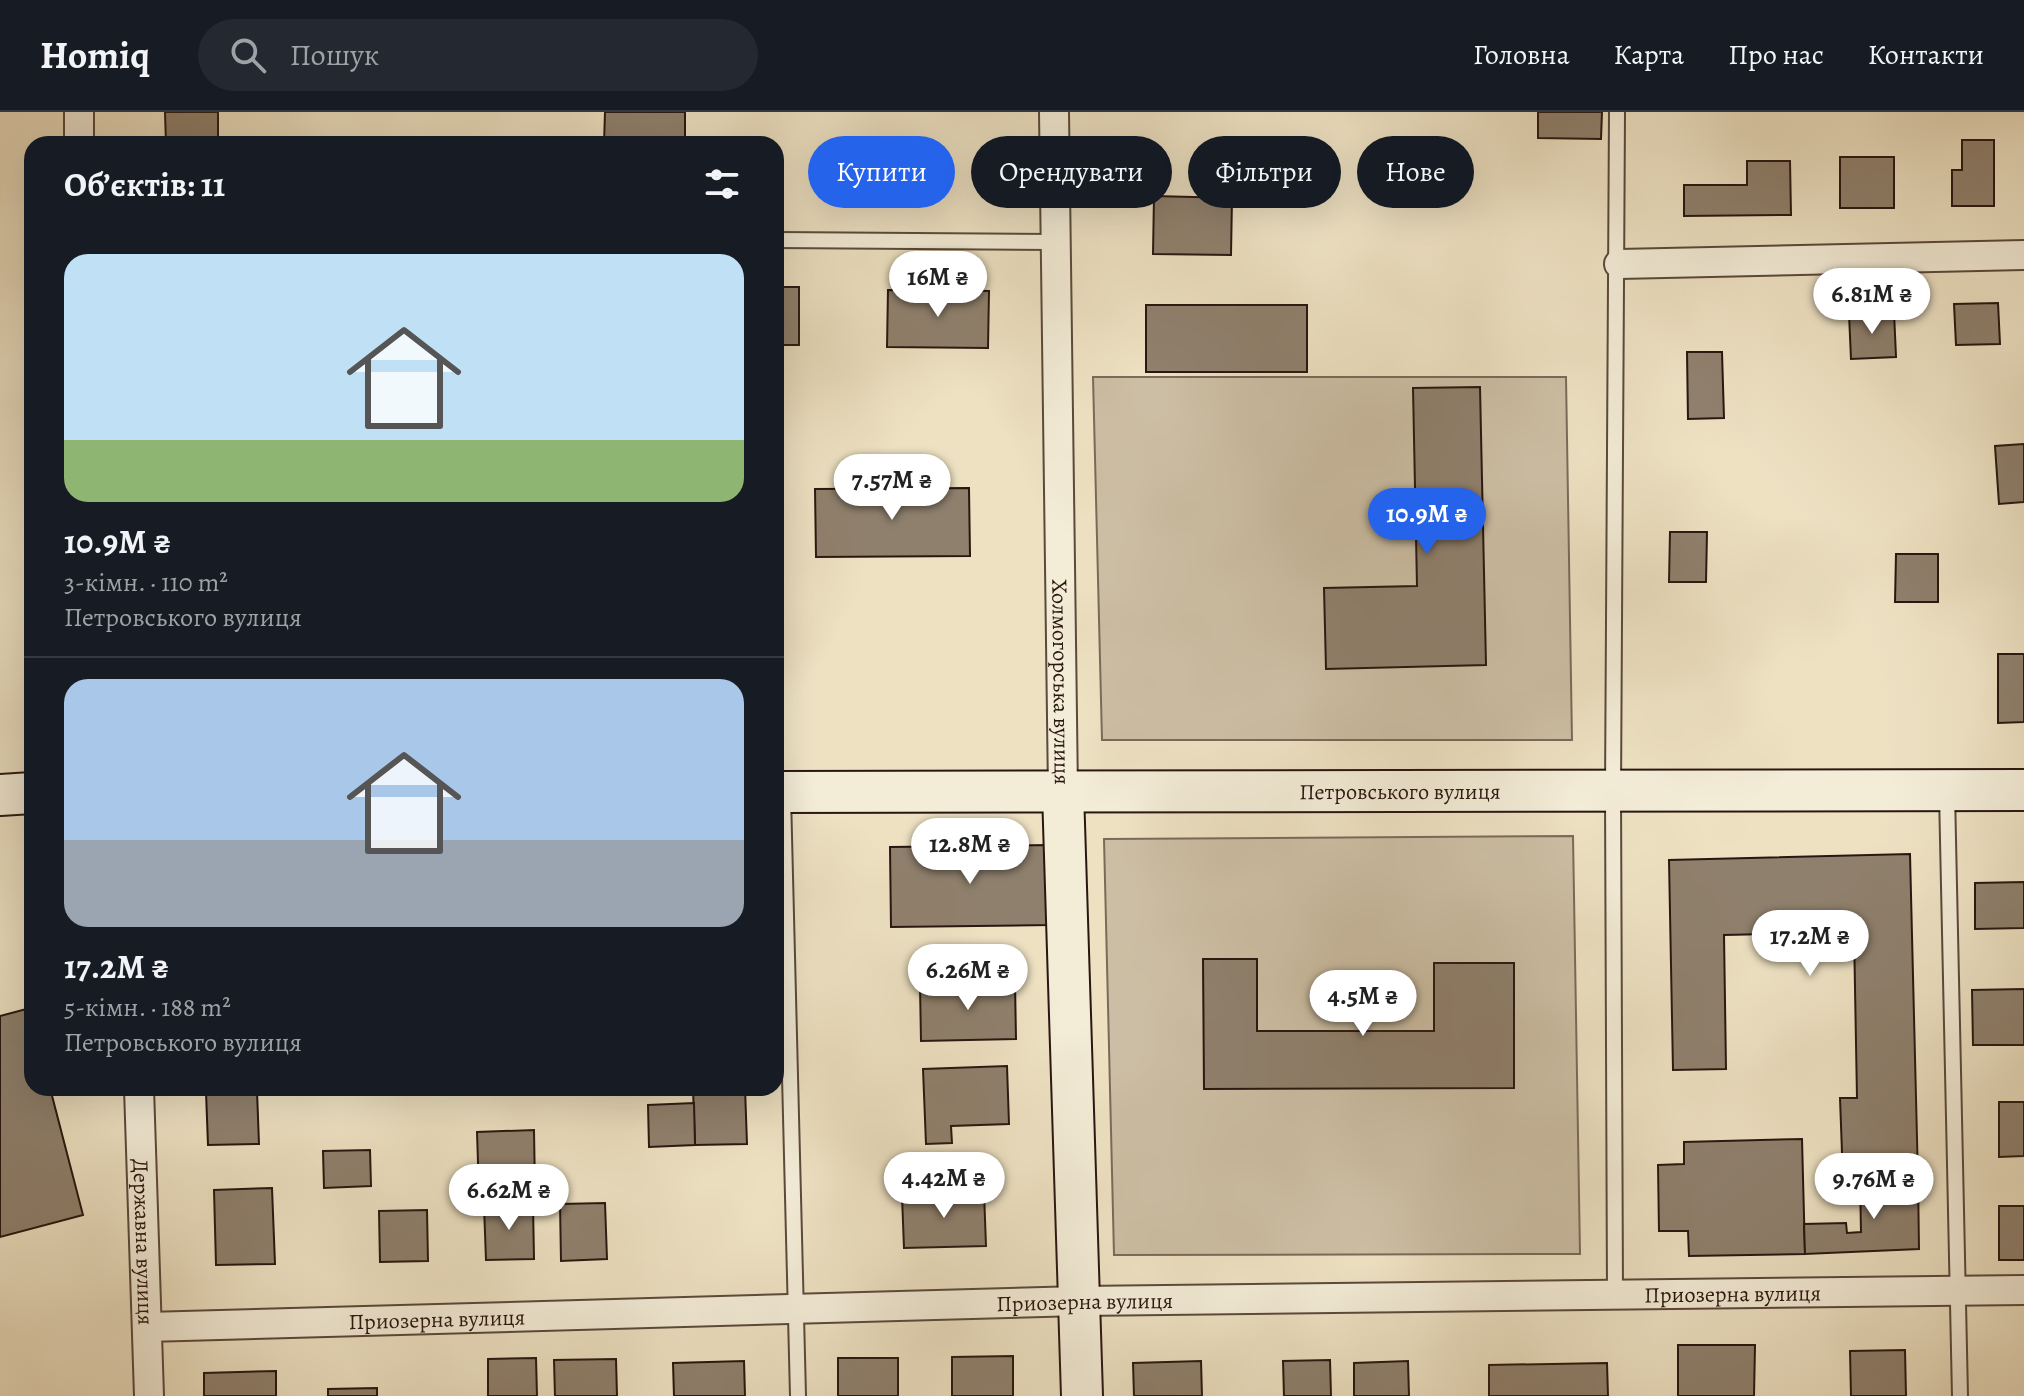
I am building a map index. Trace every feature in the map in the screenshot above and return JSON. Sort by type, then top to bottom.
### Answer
[{"type":"main road","name":"Петровського вулиця","points":[[784,792],[2024,790]]},
{"type":"main road","name":"Холмогорська вулиця","points":[[1063,792],[1082,1396]]},
{"type":"main road","points":[[0,795],[24,794]]},
{"type":"street","points":[[79,112],[79,136]]},
{"type":"street","name":"Холмогорська вулиця","points":[[1054,112],[1063,792]]},
{"type":"street","points":[[1619,264],[2024,255]]},
{"type":"street","name":"Державна вулиця","points":[[139,1096],[149,1396]]},
{"type":"street","name":"Приозерна вулиця","points":[[147,1327],[1080,1301],[1615,1292],[2024,1290]]},
{"type":"lane","points":[[1615,1292],[1613,793],[1619,264],[1617,112]]},
{"type":"lane","points":[[784,240],[1055,242]]},
{"type":"lane","points":[[1947,790],[1960,1396]]},
{"type":"lane","points":[[784,928],[798,1309],[798,1396]]},
{"type":"shaded area","points":[[1093,377],[1566,377],[1572,740],[1102,740]]},
{"type":"shaded area","points":[[1573,836],[1580,1254],[1114,1255],[1104,839]]},
{"type":"building","points":[[165,112],[218,112],[218,136],[166,136]]},
{"type":"building","points":[[605,112],[685,112],[685,136],[604,136]]},
{"type":"building","points":[[1538,112],[1602,112],[1601,139],[1538,138]]},
{"type":"building","points":[[1962,140],[1994,140],[1994,206],[1952,206],[1952,170],[1962,170]]},
{"type":"building","points":[[1840,157],[1894,157],[1894,208],[1840,208]]},
{"type":"building","points":[[1747,161],[1790,161],[1791,215],[1684,216],[1684,185],[1747,185]]},
{"type":"building","points":[[1172,196],[1188,197],[1188,208],[1232,208],[1231,255],[1153,254],[1154,208],[1172,208]]},
{"type":"building","points":[[784,287],[799,287],[799,345],[784,345]]},
{"type":"building","points":[[888,290],[989,291],[988,348],[887,347]]},
{"type":"building","points":[[1998,303],[2000,344],[1956,345],[1954,304]]},
{"type":"building","points":[[1146,305],[1307,305],[1307,372],[1146,372]]},
{"type":"building","points":[[1894,312],[1896,357],[1851,359],[1849,314]]},
{"type":"building","points":[[1687,352],[1722,352],[1724,418],[1688,419]]},
{"type":"building","points":[[1480,387],[1486,665],[1326,669],[1324,588],[1417,586],[1413,388]]},
{"type":"building","points":[[2024,444],[2024,502],[1999,504],[1995,446]]},
{"type":"building","points":[[969,488],[970,556],[816,557],[815,489]]},
{"type":"building","points":[[1670,532],[1707,532],[1706,582],[1669,582]]},
{"type":"building","points":[[1896,554],[1938,554],[1938,602],[1895,602]]},
{"type":"building","points":[[1998,654],[2024,654],[2024,722],[1998,723]]},
{"type":"building","points":[[1049,845],[1050,925],[891,927],[890,847]]},
{"type":"building","points":[[1910,854],[1918,1179],[1843,1180],[1840,1098],[1857,1098],[1854,932],[1724,935],[1726,1069],[1673,1070],[1669,860]]},
{"type":"building","points":[[2024,882],[2024,928],[1975,929],[1975,883]]},
{"type":"building","points":[[1203,959],[1257,959],[1257,1031],[1434,1031],[1434,963],[1514,963],[1514,1088],[1204,1089]]},
{"type":"building","points":[[1015,983],[1016,1039],[921,1041],[920,986]]},
{"type":"building","points":[[2024,989],[2024,1045],[1973,1045],[1972,990]]},
{"type":"building","points":[[24,1010],[24,1096],[52,1096],[83,1215],[0,1237],[0,1016]]},
{"type":"building","points":[[1007,1066],[1009,1124],[951,1126],[952,1143],[926,1144],[923,1069]]},
{"type":"building","points":[[206,1096],[257,1096],[259,1144],[208,1145]]},
{"type":"building","points":[[693,1096],[745,1096],[747,1144],[695,1145]]},
{"type":"building","points":[[1999,1102],[2024,1102],[2024,1156],[1999,1157]]},
{"type":"building","points":[[694,1103],[695,1145],[649,1147],[648,1105]]},
{"type":"building","points":[[534,1130],[535,1192],[479,1193],[477,1132]]},
{"type":"building","points":[[1802,1139],[1805,1254],[1689,1256],[1688,1231],[1659,1231],[1658,1165],[1684,1164],[1684,1142]]},
{"type":"building","points":[[370,1150],[371,1186],[324,1188],[323,1151]]},
{"type":"building","points":[[1918,1179],[1919,1249],[1805,1254],[1804,1224],[1846,1223],[1847,1233],[1861,1232],[1860,1180]]},
{"type":"building","points":[[272,1188],[275,1264],[216,1265],[214,1190]]},
{"type":"building","points":[[984,1192],[986,1246],[904,1248],[902,1196]]},
{"type":"building","points":[[605,1203],[607,1259],[561,1261],[560,1204]]},
{"type":"building","points":[[533,1205],[534,1259],[486,1260],[484,1206]]},
{"type":"building","points":[[1999,1206],[2024,1206],[2024,1260],[1999,1260]]},
{"type":"building","points":[[427,1210],[428,1261],[380,1262],[379,1211]]},
{"type":"building","points":[[1678,1345],[1755,1345],[1754,1396],[1678,1396]]},
{"type":"building","points":[[1905,1350],[1906,1396],[1851,1396],[1850,1351]]},
{"type":"building","points":[[1013,1356],[1013,1396],[952,1396],[952,1357]]},
{"type":"building","points":[[536,1358],[537,1396],[488,1396],[488,1359]]},
{"type":"building","points":[[838,1358],[898,1358],[898,1396],[838,1396]]},
{"type":"building","points":[[616,1359],[617,1396],[555,1396],[554,1360]]},
{"type":"building","points":[[1330,1360],[1331,1396],[1284,1396],[1283,1361]]},
{"type":"building","points":[[744,1361],[745,1396],[674,1396],[673,1363]]},
{"type":"building","points":[[1201,1361],[1202,1396],[1134,1396],[1133,1363]]},
{"type":"building","points":[[1408,1361],[1409,1396],[1354,1396],[1354,1363]]},
{"type":"building","points":[[1607,1363],[1608,1396],[1489,1396],[1489,1365]]},
{"type":"building","points":[[276,1371],[276,1396],[204,1396],[204,1373]]},
{"type":"building","points":[[377,1388],[377,1396],[328,1396],[328,1389]]}]
